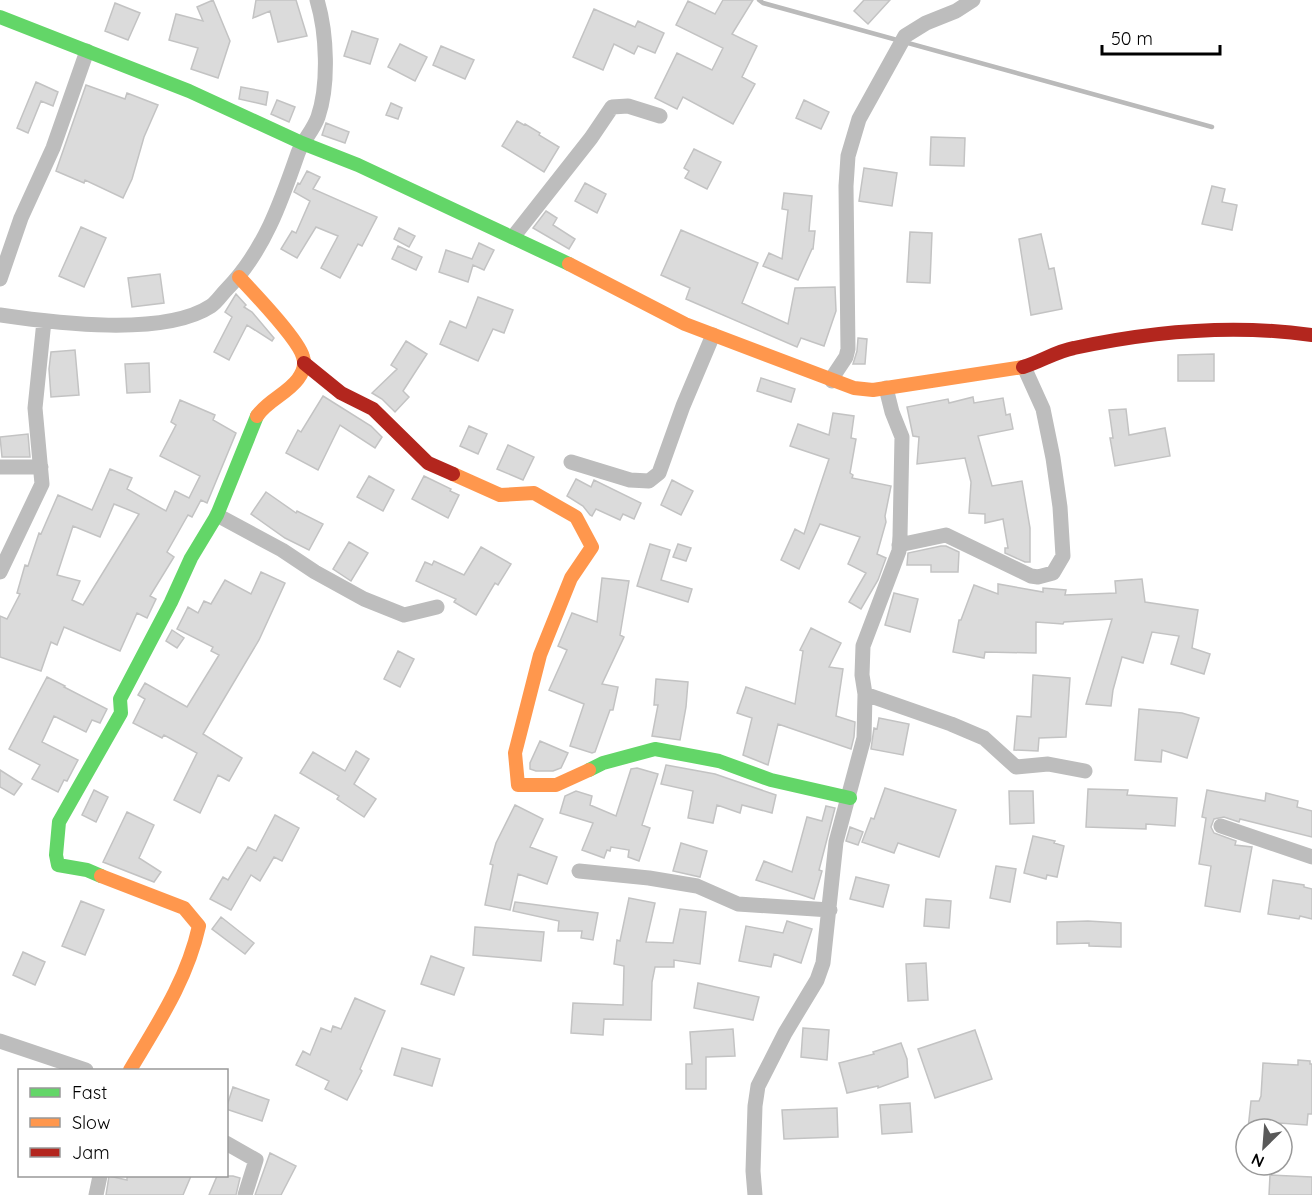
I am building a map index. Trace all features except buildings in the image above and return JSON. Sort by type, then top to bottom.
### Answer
[{"type":"street","points":[[0,315],[44,321],[130,324],[169,321],[212,305],[252,260],[270,226],[302,143],[311,132],[318,117],[325,68],[323,25],[317,0]]},
{"type":"street","points":[[832,381],[848,349],[846,186],[848,156],[859,119],[905,36],[973,0]]},
{"type":"street","points":[[0,17],[189,91],[302,143],[358,165],[513,237],[685,324],[854,388],[886,388],[955,380],[1024,367],[1072,348],[1166,333],[1241,329],[1312,335]]},
{"type":"street","points":[[0,279],[21,218],[53,148],[87,51]]},
{"type":"street","points":[[513,237],[591,138],[612,107],[628,106],[660,116]]},
{"type":"street","points":[[131,1069],[185,975],[196,944],[199,926],[184,908],[87,870],[58,865],[56,855],[59,822],[121,713],[120,699],[171,602],[191,558],[217,514],[260,410],[298,379],[302,372],[304,363],[297,341],[278,323],[263,302],[239,277]]},
{"type":"street","points":[[0,572],[42,484],[35,408],[44,321]]},
{"type":"street","points":[[571,462],[630,480],[649,481],[659,473],[683,406],[713,335]]},
{"type":"street","points":[[304,363],[341,393],[373,409],[428,463],[500,495],[534,493],[576,517],[592,547],[571,578],[540,655],[515,753],[518,785],[555,785],[603,763],[655,748],[719,761],[771,780],[850,798]]},
{"type":"street","points":[[899,545],[946,535],[1030,576],[1038,577],[1053,573],[1063,556],[1060,507],[1043,409],[1024,367]]},
{"type":"street","points":[[755,1195],[753,1171],[755,1106],[758,1086],[780,1042],[817,980],[823,963],[837,842],[864,738],[863,646],[899,545],[902,437],[886,388]]},
{"type":"street","points":[[0,467],[41,467]]},
{"type":"street","points":[[217,514],[282,549],[315,572],[364,599],[404,615],[437,607]]},
{"type":"street","points":[[865,694],[984,738],[1016,767],[1048,764],[1085,771]]},
{"type":"street","points":[[1221,826],[1312,857]]},
{"type":"street","points":[[579,871],[697,886],[738,904],[830,910]]},
{"type":"street","points":[[0,1041],[80,1069]]},
{"type":"street","points":[[228,1144],[256,1160],[245,1195]]},
{"type":"street","points":[[96,1195],[100,1177]]},
{"type":"waterway","points":[[759,0],[763,3],[1212,127]]},
{"type":"traffic: fast","points":[[0,17],[189,91],[302,143],[358,165],[569,264]]},
{"type":"traffic: fast","points":[[101,876],[87,870],[58,865],[56,855],[59,822],[121,713],[120,699],[171,602],[191,558],[217,515],[257,416]]},
{"type":"traffic: fast","points":[[589,770],[603,763],[655,749],[719,761],[771,780],[850,798]]},
{"type":"traffic: slow","points":[[569,264],[685,324],[854,388],[873,390],[1023,367]]},
{"type":"traffic: slow","points":[[239,277],[285,328],[300,349],[304,360],[304,368],[298,379],[257,416]]},
{"type":"traffic: slow","points":[[453,474],[500,495],[534,493],[576,517],[592,547],[571,578],[540,655],[515,753],[518,785],[556,785],[589,770]]},
{"type":"traffic: slow","points":[[101,876],[184,908],[199,926],[194,946],[179,983],[131,1069]]},
{"type":"traffic: jam","points":[[1023,367],[1068,349],[1133,337],[1223,330],[1312,335]]},
{"type":"traffic: jam","points":[[304,363],[341,393],[373,409],[428,463],[453,474]]}]
